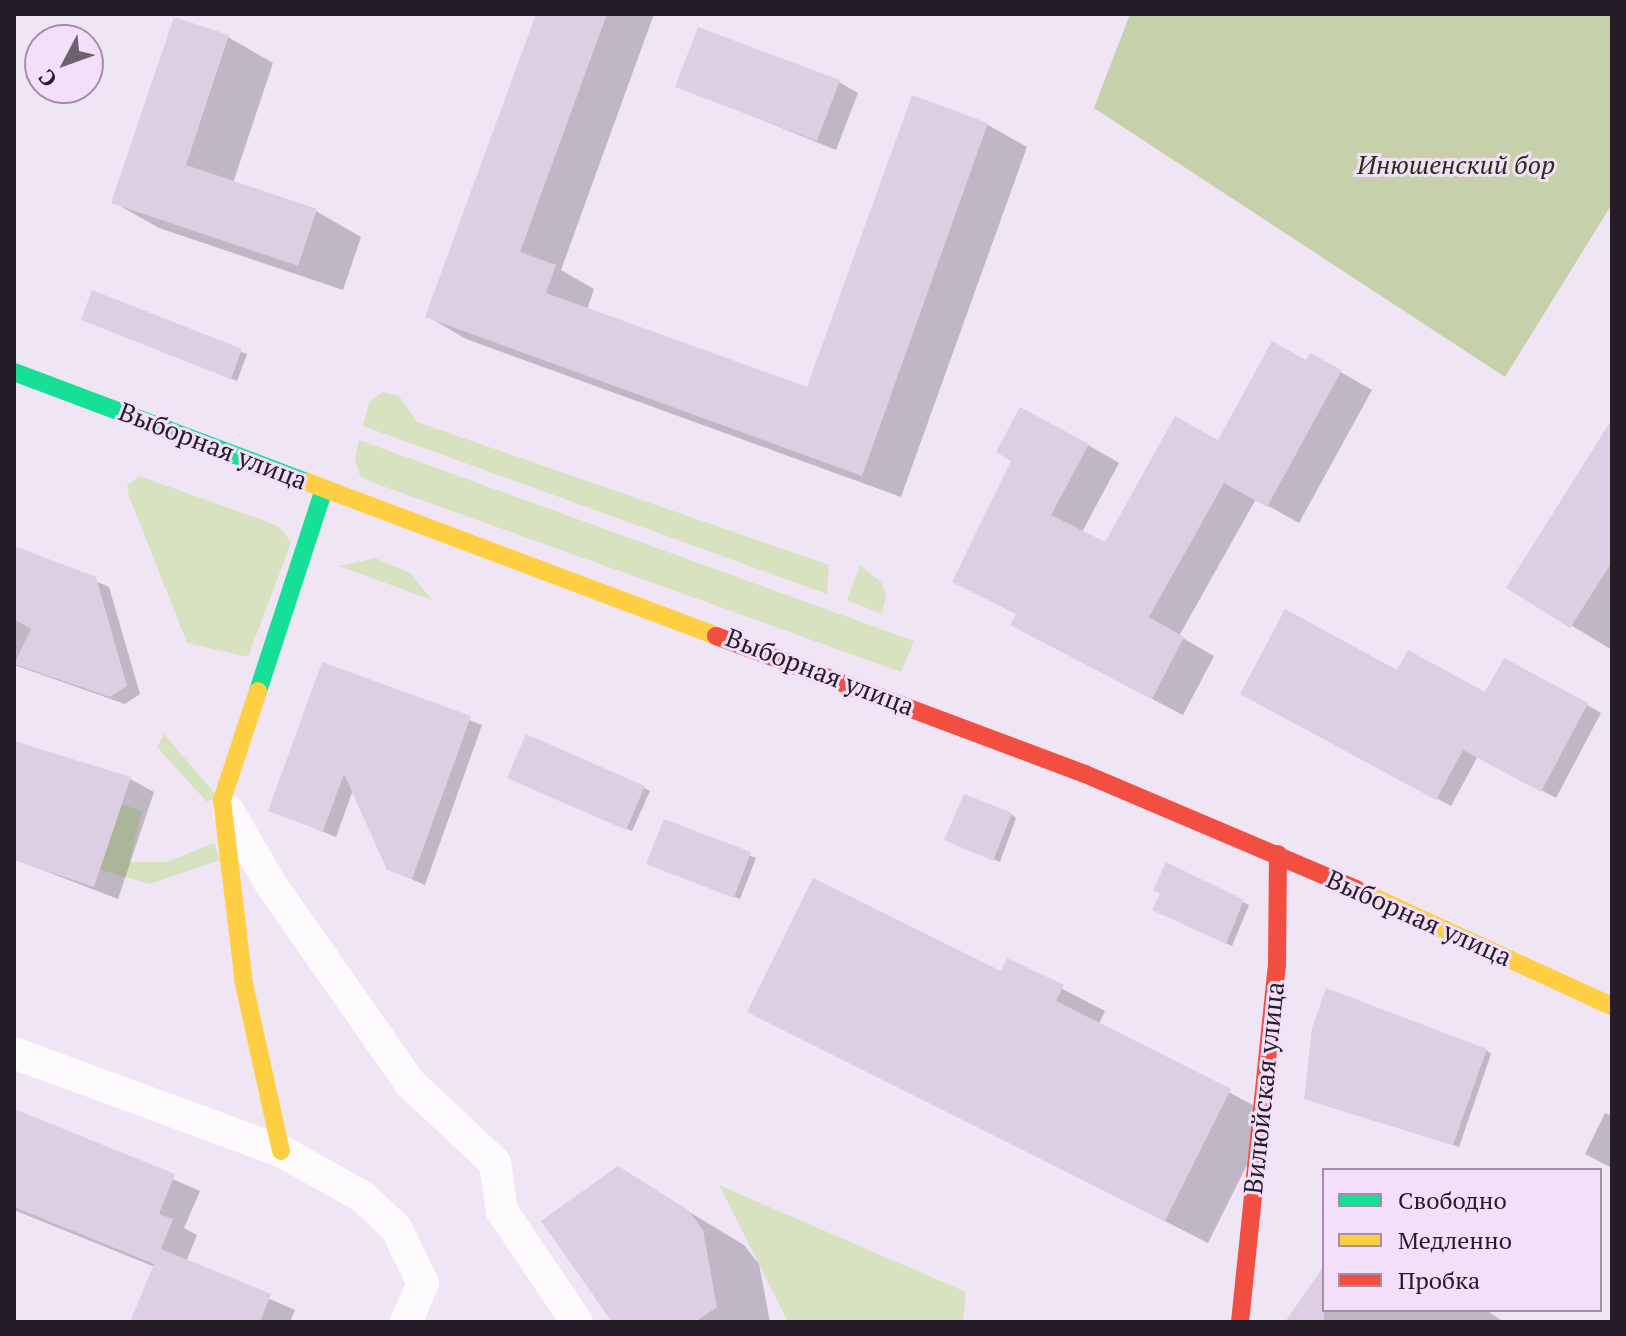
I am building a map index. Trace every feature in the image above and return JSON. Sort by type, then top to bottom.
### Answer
[{"type":"main road","name":"Выборная улица","points":[[14,372],[853,683],[1278,854],[1612,1006]]},
{"type":"main road","points":[[281,1151],[244,984],[222,800],[324,489]]},
{"type":"main road","name":"Вилюйская улица","points":[[1240,1322],[1277,966],[1278,854]]},
{"type":"street","points":[[222,800],[270,883],[411,1084],[495,1163],[502,1211],[577,1322]]},
{"type":"street","points":[[14,1053],[281,1151],[363,1197],[396,1228],[423,1283],[406,1322]]},
{"type":"green space","name":"Инюшенский бор","points":[[1130,14],[1612,14],[1612,204],[1505,377],[1094,108]]},
{"type":"green space","points":[[383,392],[399,396],[417,422],[829,565],[827,594],[363,426],[369,402]]},
{"type":"green space","points":[[359,440],[914,641],[901,672],[374,483],[360,476],[355,460]]},
{"type":"green space","points":[[139,476],[276,525],[285,533],[291,543],[248,657],[187,643],[129,496],[127,485]]},
{"type":"green space","points":[[375,558],[410,573],[432,600],[339,566]]},
{"type":"green space","points":[[860,565],[881,582],[886,595],[882,614],[847,600]]},
{"type":"green space","points":[[164,734],[217,796],[207,802],[157,747]]},
{"type":"green space","points":[[120,804],[142,811],[129,862],[166,862],[214,843],[220,860],[150,884],[98,869]]},
{"type":"green space","points":[[719,1185],[966,1292],[963,1322],[788,1322]]},
{"type":"building","points":[[536,14],[607,14],[520,252],[556,265],[546,293],[807,387],[912,95],[988,123],[862,476],[425,317]]},
{"type":"building","points":[[174,17],[229,35],[186,165],[317,209],[298,266],[111,203]]},
{"type":"building","points":[[698,27],[840,80],[817,141],[675,87]]},
{"type":"building","points":[[92,290],[242,349],[231,379],[81,320]]},
{"type":"building","points":[[1272,341],[1306,360],[1310,353],[1342,370],[1267,507],[1224,483],[1149,617],[1184,637],[1152,699],[1010,625],[1016,614],[952,582],[1011,461],[996,452],[1020,407],[1089,444],[1051,515],[1105,542],[1175,416],[1218,440]]},
{"type":"building","points":[[1612,419],[1612,562],[1570,628],[1506,588]]},
{"type":"building","points":[[14,546],[96,577],[127,686],[110,697],[14,664],[31,629],[14,619]]},
{"type":"building","points":[[1285,609],[1397,670],[1408,650],[1485,692],[1504,658],[1588,703],[1541,792],[1463,750],[1436,800],[1240,694]]},
{"type":"building","points":[[322,662],[471,716],[412,879],[387,870],[344,774],[323,831],[268,811]]},
{"type":"building","points":[[526,734],[645,786],[626,830],[507,778]]},
{"type":"building","points":[[14,741],[131,777],[94,887],[14,860]]},
{"type":"building","points":[[964,794],[1012,813],[993,861],[944,840]]},
{"type":"building","points":[[664,819],[751,852],[734,898],[646,864]]},
{"type":"building","points":[[1166,862],[1244,900],[1226,944],[1152,910],[1160,894],[1153,890]]},
{"type":"building","points":[[813,878],[1001,971],[1007,958],[1064,985],[1056,1001],[1231,1089],[1165,1221],[747,1012]]},
{"type":"building","points":[[1326,988],[1487,1049],[1453,1145],[1304,1099],[1312,1028]]},
{"type":"building","points":[[14,1109],[175,1174],[159,1214],[173,1219],[161,1249],[271,1294],[260,1322],[130,1322],[154,1264],[14,1207]]},
{"type":"building","points":[[618,1166],[688,1210],[703,1230],[717,1307],[695,1322],[612,1322],[541,1221]]},
{"type":"building","points":[[1322,1269],[1324,1322],[1285,1322]]},
{"type":"traffic: fast","points":[[14,372],[307,482]]},
{"type":"traffic: fast","points":[[258,691],[324,489]]},
{"type":"traffic: slow","points":[[307,482],[716,636]]},
{"type":"traffic: slow","points":[[258,691],[222,800],[244,984],[281,1151]]},
{"type":"traffic: slow","points":[[1356,889],[1612,1006]]},
{"type":"traffic: jam","points":[[716,636],[1085,774],[1356,889]]},
{"type":"traffic: jam","points":[[1240,1322],[1277,966],[1278,854]]}]
